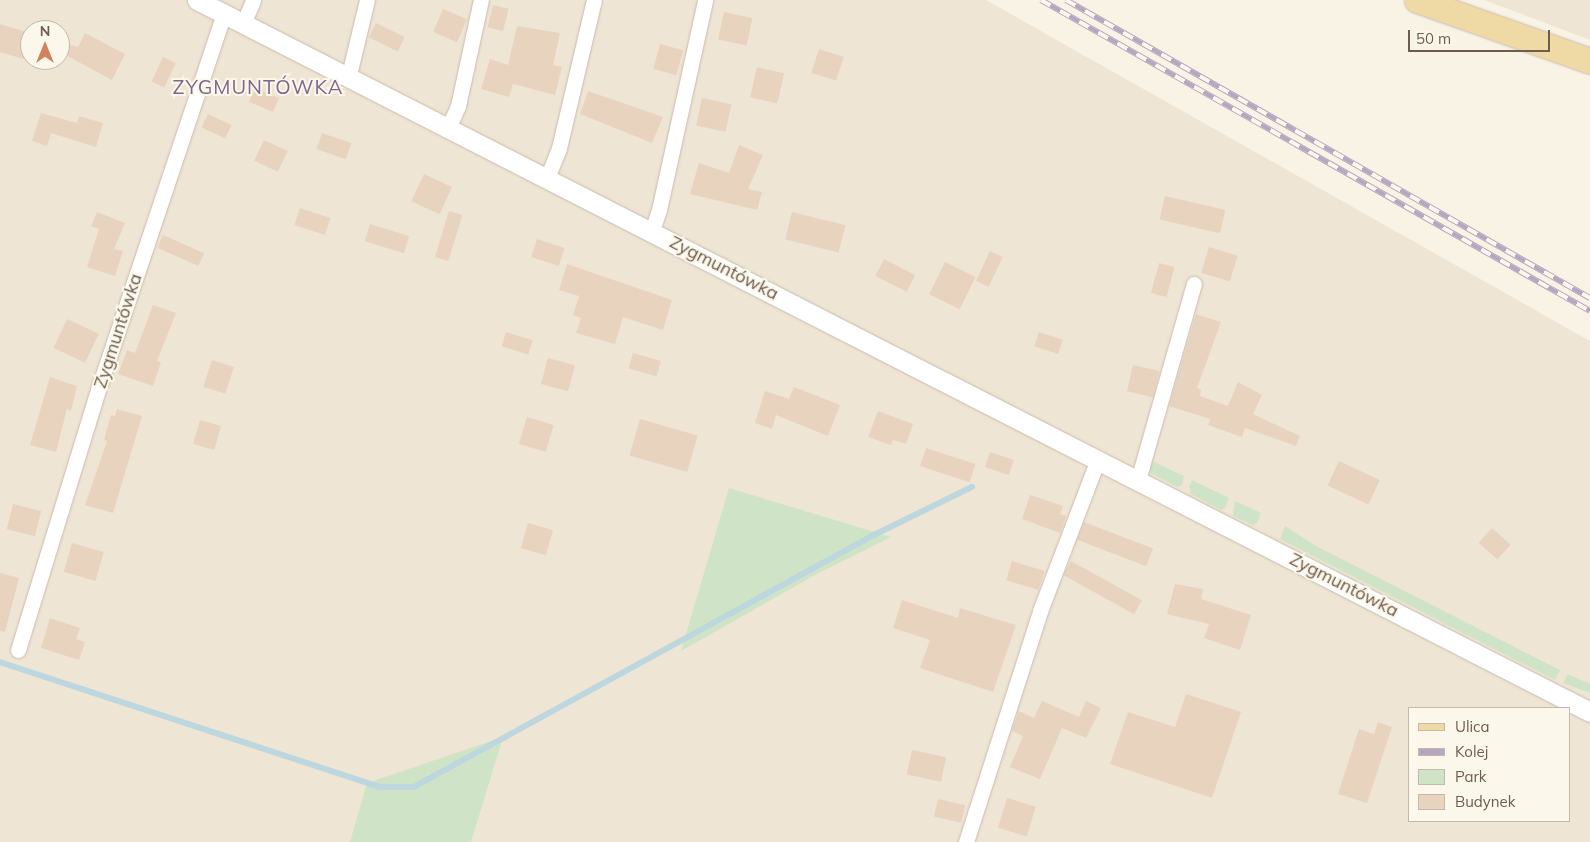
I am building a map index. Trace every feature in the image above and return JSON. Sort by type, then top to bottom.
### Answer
[{"type":"main road","points":[[1417,0],[1590,61]]},
{"type":"street","name":"Zygmuntówka","points":[[197,0],[447,130],[652,231],[1590,712]]},
{"type":"street","points":[[243,24],[253,0]]},
{"type":"street","points":[[348,78],[367,0]]},
{"type":"street","points":[[447,130],[458,106],[481,0]]},
{"type":"street","points":[[547,178],[559,148],[594,0]]},
{"type":"street","points":[[652,231],[660,210],[705,0]]},
{"type":"street","name":"Zygmuntówka","points":[[18,650],[102,378],[224,14]]},
{"type":"street","points":[[1138,480],[1194,284]]},
{"type":"street","points":[[966,842],[1040,611],[1098,459]]},
{"type":"shaded area","points":[[0,0],[986,0],[1590,341],[1590,842],[0,842]]},
{"type":"shaded area","points":[[1484,0],[1590,0],[1590,40]]},
{"type":"green space","points":[[1150,460],[1184,476],[1182,485],[1177,487],[1149,472]]},
{"type":"green space","points":[[1192,480],[1229,498],[1225,508],[1221,510],[1191,494],[1189,487]]},
{"type":"green space","points":[[729,488],[891,537],[815,575],[681,651]]},
{"type":"green space","points":[[1235,501],[1261,513],[1257,523],[1253,525],[1233,516]]},
{"type":"green space","points":[[1285,526],[1316,546],[1560,670],[1555,680],[1280,539]]},
{"type":"green space","points":[[1568,674],[1590,684],[1590,693],[1563,683]]},
{"type":"green space","points":[[503,737],[471,842],[350,842],[367,783]]},
{"type":"building","points":[[493,5],[509,9],[503,31],[487,27]]},
{"type":"building","points":[[443,9],[467,19],[457,42],[433,32]]},
{"type":"building","points":[[724,12],[752,18],[747,45],[718,39]]},
{"type":"building","points":[[376,23],[405,37],[398,51],[369,37]]},
{"type":"building","points":[[0,24],[20,30],[20,58],[0,52]]},
{"type":"building","points":[[517,26],[560,33],[553,65],[562,67],[555,95],[513,84],[509,97],[481,89],[490,59],[508,65]]},
{"type":"building","points":[[85,33],[125,54],[112,80],[70,57],[70,45],[78,47]]},
{"type":"building","points":[[660,44],[683,50],[676,75],[653,69]]},
{"type":"building","points":[[819,49],[844,57],[836,81],[811,73]]},
{"type":"building","points":[[163,57],[176,63],[164,87],[152,81]]},
{"type":"building","points":[[757,67],[784,73],[777,104],[750,97]]},
{"type":"building","points":[[255,88],[279,98],[273,112],[249,102]]},
{"type":"building","points":[[588,91],[663,117],[652,143],[580,114]]},
{"type":"building","points":[[702,98],[731,104],[726,132],[696,125]]},
{"type":"building","points":[[41,113],[77,123],[79,116],[103,123],[96,147],[51,133],[47,146],[32,141]]},
{"type":"building","points":[[208,114],[232,125],[225,139],[202,128]]},
{"type":"building","points":[[322,133],[351,143],[346,159],[316,149]]},
{"type":"building","points":[[264,140],[288,151],[278,172],[254,161]]},
{"type":"building","points":[[739,145],[763,155],[748,189],[762,192],[757,210],[690,194],[699,163],[729,173]]},
{"type":"building","points":[[424,174],[452,187],[439,214],[411,201]]},
{"type":"building","points":[[1165,196],[1225,210],[1220,233],[1160,219]]},
{"type":"building","points":[[300,208],[330,218],[325,235],[294,225]]},
{"type":"building","points":[[449,211],[462,215],[448,261],[435,257]]},
{"type":"building","points":[[97,212],[125,223],[114,249],[123,251],[115,276],[87,267],[99,229],[91,226]]},
{"type":"building","points":[[792,212],[845,225],[839,252],[785,239]]},
{"type":"building","points":[[370,224],[409,236],[404,253],[365,241]]},
{"type":"building","points":[[163,235],[204,253],[198,266],[157,248]]},
{"type":"building","points":[[537,239],[565,248],[559,266],[531,257]]},
{"type":"building","points":[[1209,247],[1238,256],[1230,282],[1201,273]]},
{"type":"building","points":[[990,251],[1003,257],[989,287],[976,281]]},
{"type":"building","points":[[884,259],[915,275],[907,292],[875,276]]},
{"type":"building","points":[[945,262],[976,277],[960,309],[929,294]]},
{"type":"building","points":[[1159,263],[1174,267],[1166,297],[1151,293]]},
{"type":"building","points":[[567,264],[672,300],[663,330],[623,317],[615,344],[576,333],[581,318],[573,315],[579,296],[559,290]]},
{"type":"building","points":[[153,305],[176,313],[157,361],[161,362],[153,386],[118,374],[127,350],[135,353]]},
{"type":"building","points":[[1196,314],[1221,322],[1197,388],[1201,390],[1200,396],[1228,406],[1238,382],[1262,395],[1253,414],[1300,436],[1296,446],[1245,428],[1242,437],[1208,425],[1210,419],[1169,406]]},
{"type":"building","points":[[67,319],[99,334],[85,363],[53,348]]},
{"type":"building","points":[[506,332],[533,340],[528,355],[502,346]]},
{"type":"building","points":[[1039,332],[1063,340],[1058,354],[1034,346]]},
{"type":"building","points":[[633,353],[661,361],[656,376],[629,368]]},
{"type":"building","points":[[548,358],[575,365],[568,391],[541,384]]},
{"type":"building","points":[[212,360],[234,367],[225,394],[203,387]]},
{"type":"building","points":[[1133,365],[1159,371],[1153,397],[1127,391]]},
{"type":"building","points":[[50,377],[77,386],[71,411],[67,409],[56,452],[30,445]]},
{"type":"building","points":[[794,387],[840,405],[828,436],[776,415],[772,429],[755,423],[765,391],[789,399]]},
{"type":"building","points":[[117,409],[142,416],[113,513],[85,505],[107,441],[104,440],[111,415],[115,416]]},
{"type":"building","points":[[878,411],[913,424],[906,444],[893,440],[891,445],[868,437]]},
{"type":"building","points":[[527,417],[554,425],[546,452],[519,444]]},
{"type":"building","points":[[640,419],[698,436],[687,472],[630,456]]},
{"type":"building","points":[[200,420],[221,426],[214,450],[193,444]]},
{"type":"building","points":[[926,448],[975,464],[970,482],[920,466]]},
{"type":"building","points":[[990,452],[1014,460],[1009,475],[985,467]]},
{"type":"building","points":[[1339,461],[1380,480],[1368,504],[1328,485]]},
{"type":"building","points":[[1030,495],[1063,506],[1060,514],[1066,516],[1060,533],[1022,519]]},
{"type":"building","points":[[13,504],[41,511],[35,536],[7,529]]},
{"type":"building","points":[[1084,522],[1153,549],[1146,566],[1077,540]]},
{"type":"building","points":[[528,523],[553,530],[546,555],[521,548]]},
{"type":"building","points":[[1492,528],[1511,545],[1497,560],[1479,543]]},
{"type":"building","points":[[72,543],[104,552],[95,581],[64,572]]},
{"type":"building","points":[[1012,561],[1045,571],[1039,590],[1006,580]]},
{"type":"building","points":[[1071,561],[1142,600],[1134,614],[1063,575]]},
{"type":"building","points":[[0,573],[19,578],[5,632],[0,631]]},
{"type":"building","points":[[1175,584],[1203,589],[1201,599],[1251,615],[1240,650],[1204,638],[1209,624],[1167,614]]},
{"type":"building","points":[[902,600],[958,618],[960,608],[1016,625],[993,692],[920,668],[930,640],[893,628]]},
{"type":"building","points":[[50,618],[80,628],[76,639],[85,642],[79,660],[41,648]]},
{"type":"building","points":[[1186,694],[1241,712],[1212,798],[1110,764],[1128,712],[1175,727]]},
{"type":"building","points":[[1042,701],[1079,717],[1086,701],[1101,708],[1086,738],[1062,728],[1040,779],[1010,767],[1023,736],[1012,731],[1019,711],[1034,718]]},
{"type":"building","points":[[1378,722],[1392,727],[1367,803],[1338,794],[1359,729],[1374,734]]},
{"type":"building","points":[[912,750],[946,757],[941,782],[907,774]]},
{"type":"building","points":[[1007,798],[1036,807],[1027,836],[998,828]]},
{"type":"building","points":[[938,799],[965,805],[961,823],[934,817]]},
{"type":"waterway","points":[[0,662],[380,787],[414,787],[874,535],[972,487]]},
{"type":"railway","points":[[1041,0],[1590,311]]},
{"type":"railway","points":[[1066,0],[1590,298]]},
{"type":"district","name":"ZYGMUNTÓWKA","points":[[258,86]]}]
